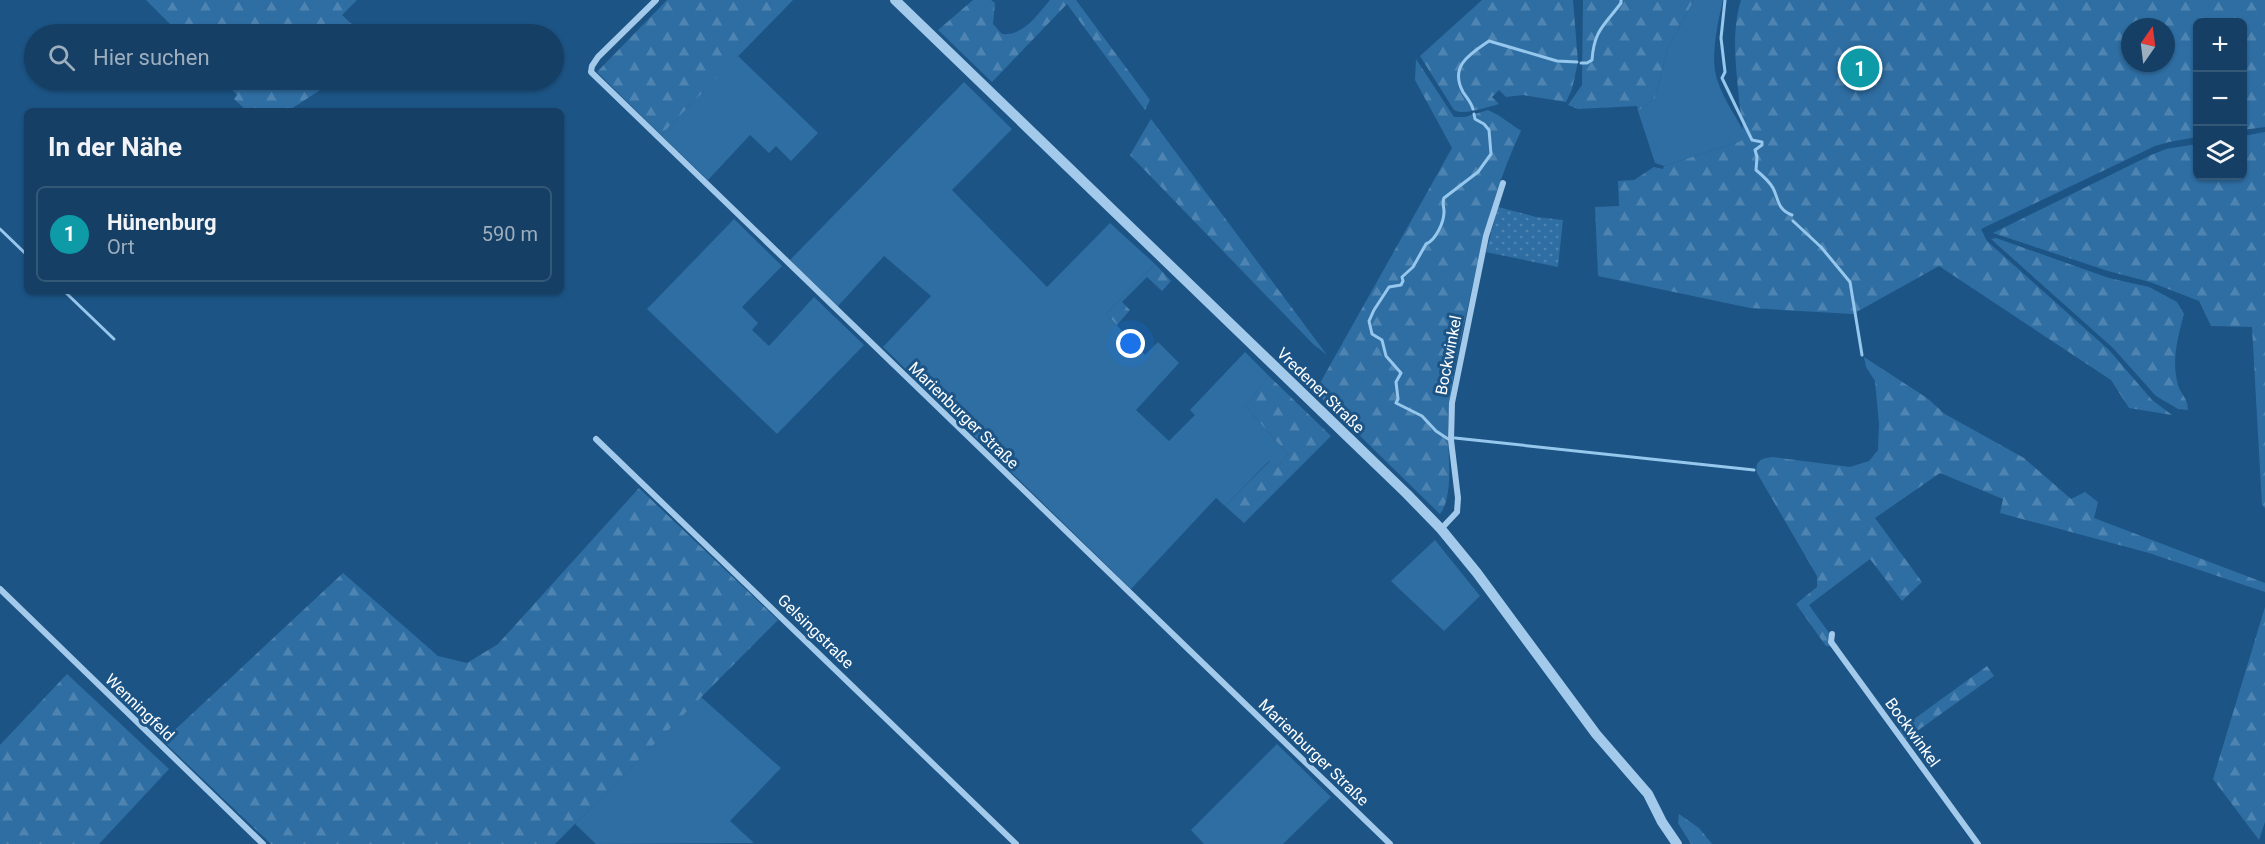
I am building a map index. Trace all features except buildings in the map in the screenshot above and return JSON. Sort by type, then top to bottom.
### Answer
[{"type":"street","name":"Marienburger Straße","points":[[656,0],[598,57],[591,72],[1390,844]]},
{"type":"street","name":"Vredener Straße","points":[[895,0],[1441,529],[1478,573],[1596,734],[1648,795],[1677,844]]},
{"type":"street","name":"Bockwinkel","points":[[1441,529],[1457,512],[1458,498],[1451,440],[1452,403],[1486,236],[1503,183]]},
{"type":"street","name":"Gelsingstraße","points":[[596,439],[1016,844]]},
{"type":"street","name":"Wenningfeld","points":[[0,590],[262,844]]},
{"type":"street","name":"Bockwinkel","points":[[1832,634],[1831,642],[1978,844]]},
{"type":"green space","points":[[146,0],[357,0],[342,15],[351,24],[170,24]]},
{"type":"green space","points":[[667,0],[793,0],[661,135],[597,72]]},
{"type":"green space","points":[[973,0],[991,0],[995,3],[993,24],[1002,34],[1010,34],[1017,32],[1035,18],[1050,0],[1076,0],[1150,100],[1145,110],[1067,4],[992,82],[938,30]]},
{"type":"green space","points":[[1482,0],[1573,0],[1578,62],[1572,89],[1566,102],[1523,95],[1506,97],[1499,90],[1492,97],[1499,104],[1469,112],[1454,110],[1420,56]]},
{"type":"green space","points":[[1583,0],[1694,0],[1668,48],[1655,98],[1638,111],[1637,106],[1578,109],[1568,105],[1582,85]]},
{"type":"green space","points":[[1694,0],[1723,0],[1717,26],[1715,71],[1723,95],[1744,132],[1741,141],[1664,166],[1655,163],[1638,111],[1655,98],[1668,48]]},
{"type":"green space","points":[[1741,0],[2265,0],[2265,127],[2247,129],[2247,18],[2193,18],[2193,138],[2155,146],[1981,229],[1987,241],[2109,350],[2152,400],[2172,415],[2129,408],[2111,380],[1939,266],[1853,314],[1750,308],[1598,276],[1595,207],[1619,206],[1618,181],[1634,180],[1654,167],[1663,169],[1664,166],[1741,141],[1743,126],[1735,50],[1736,24]]},
{"type":"green space","points":[[738,56],[818,133],[791,161],[776,146],[769,153],[750,135],[708,180],[661,135]]},
{"type":"green space","points":[[1416,59],[1454,117],[1465,117],[1488,110],[1521,131],[1503,173],[1490,215],[1459,348],[1449,408],[1449,483],[1445,505],[1440,514],[1315,392],[1452,148],[1415,80]]},
{"type":"green space","points":[[964,82],[1012,129],[952,190],[1047,287],[1110,223],[1155,264],[1106,314],[1145,355],[1158,342],[1179,363],[1136,410],[1169,441],[1195,415],[1190,410],[1245,352],[1269,376],[1245,406],[1288,454],[1276,467],[1269,461],[1225,506],[1216,498],[1131,589],[883,347],[931,296],[884,256],[838,306],[790,260]]},
{"type":"green space","points":[[232,90],[320,90],[293,108],[244,108],[234,99],[237,95]]},
{"type":"green space","points":[[1151,119],[1327,355],[1313,344],[1130,155]]},
{"type":"green space","points":[[2265,132],[2265,508],[2262,505],[2252,327],[2211,326],[2199,301],[2150,282],[2108,271],[1993,233],[2166,149],[2193,145],[2193,180],[2247,180],[2247,135]]},
{"type":"green space","points":[[1498,207],[1536,217],[1563,220],[1558,267],[1486,252]]},
{"type":"green space","points":[[734,219],[782,266],[742,307],[758,323],[752,330],[769,346],[814,297],[864,345],[777,434],[647,309]]},
{"type":"green space","points":[[1996,238],[2109,278],[2149,287],[2177,302],[2184,314],[2176,349],[2175,367],[2179,388],[2187,402],[2188,410],[2178,409],[2156,396],[2113,348],[1991,239]]},
{"type":"green space","points":[[1155,264],[1171,281],[1162,291],[1147,277],[1122,302],[1130,310],[1117,325],[1106,314]]},
{"type":"green space","points":[[1864,357],[1927,398],[1945,414],[2024,458],[2071,499],[2085,492],[2098,502],[2094,518],[2265,583],[2265,592],[2149,553],[2000,513],[2003,499],[1940,473],[1875,518],[1922,582],[1902,601],[1870,559],[1809,605],[1839,647],[1826,646],[1796,604],[1817,587],[1817,576],[1756,469],[1762,459],[1773,457],[1850,467],[1869,461],[1878,450],[1879,424],[1875,381],[1866,367]]},
{"type":"green space","points":[[1269,376],[1331,436],[1244,523],[1225,506],[1270,461],[1276,467],[1288,454],[1245,406]]},
{"type":"green space","points":[[639,488],[778,620],[555,844],[271,844],[163,741],[343,573],[438,656],[467,663],[498,644]]},
{"type":"green space","points":[[1435,540],[1480,596],[1444,631],[1391,581]]},
{"type":"green space","points":[[2265,607],[2265,822],[2259,840],[2213,779]]},
{"type":"green space","points":[[1987,666],[1994,676],[1906,739],[1899,730]]},
{"type":"green space","points":[[67,674],[169,769],[99,844],[0,844],[0,745]]},
{"type":"green space","points":[[701,697],[781,768],[730,821],[754,843],[596,844],[575,824]]},
{"type":"green space","points":[[1277,744],[1331,797],[1283,844],[1204,844],[1191,830]]},
{"type":"green space","points":[[1679,814],[1699,828],[1712,844],[1691,844],[1678,823]]},
{"type":"waterway","points":[[1581,63],[1592,60],[1598,35],[1621,0]]},
{"type":"waterway","points":[[1725,0],[1721,38],[1725,72],[1722,78],[1752,140],[1762,142],[1762,145],[1755,150],[1756,170],[1771,185],[1781,207],[1792,215]]},
{"type":"waterway","points":[[1473,109],[1459,83],[1458,75],[1469,56],[1489,41],[1557,61],[1577,62]]},
{"type":"waterway","points":[[1448,439],[1436,431],[1422,416],[1396,403],[1398,399],[1396,382],[1401,373],[1386,356],[1382,340],[1372,334],[1369,321],[1389,287],[1401,285],[1402,277],[1413,267],[1426,244],[1436,235],[1444,216],[1444,198],[1478,172],[1491,154],[1489,130],[1475,119],[1474,114]]},
{"type":"waterway","points":[[1793,221],[1821,247],[1850,282],[1862,355]]},
{"type":"waterway","points":[[0,229],[24,252]]},
{"type":"waterway","points":[[67,294],[114,339]]},
{"type":"waterway","points":[[1455,438],[1754,470]]},
{"type":"place","name":"Hünenburg","points":[[1860,68]]}]
